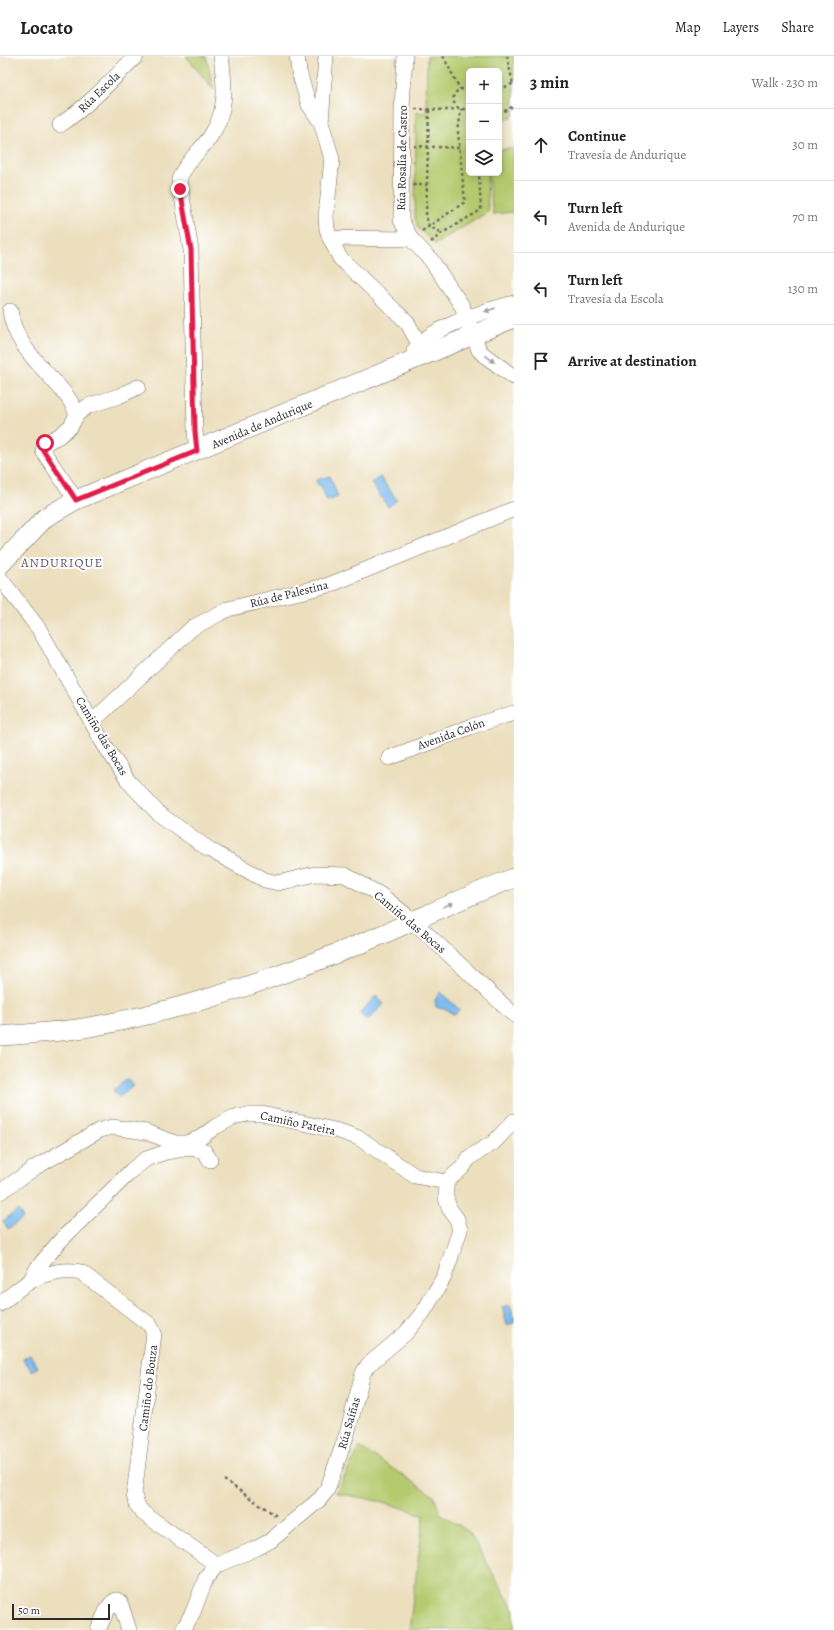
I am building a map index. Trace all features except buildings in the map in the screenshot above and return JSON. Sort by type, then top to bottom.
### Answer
[{"type":"main road","name":"Avenida de Andurique","points":[[0,565],[46,517],[76,500],[408,363],[470,326],[514,318]]},
{"type":"main road","points":[[0,1036],[84,1028],[183,1005],[264,980],[305,965],[514,878]]},
{"type":"street","name":"Rúa Escola","points":[[60,125],[81,111],[136,56]]},
{"type":"street","points":[[197,451],[192,355],[191,250],[179,179],[183,169],[210,137],[216,126],[225,100],[221,56]]},
{"type":"street","points":[[296,56],[299,72],[309,105],[322,122]]},
{"type":"street","points":[[326,56],[322,122],[332,159],[326,216],[327,230],[340,258],[407,322],[419,344]]},
{"type":"street","name":"Rúa Rosalía de Castro","points":[[405,56],[402,108],[401,220],[416,244],[431,260],[462,306],[479,350],[514,377]]},
{"type":"street","points":[[330,238],[416,244]]},
{"type":"street","name":"Avenida de Andurique","points":[[408,363],[419,344],[433,334],[470,326],[514,303]]},
{"type":"street","points":[[10,311],[12,324],[17,336],[32,358],[67,396],[77,414]]},
{"type":"street","points":[[76,500],[43,450],[45,443],[59,436],[70,426],[77,414],[88,406],[119,396],[138,387]]},
{"type":"street","name":"Rúa de Palestina","points":[[92,722],[192,628],[228,609],[329,585],[514,509]]},
{"type":"street","name":"Camiño das Bocas","points":[[0,578],[39,629],[102,741],[129,782],[159,814],[210,850],[265,880],[278,883],[315,874],[345,875],[381,895],[412,920],[514,1015]]},
{"type":"street","name":"Avenida Colón","points":[[389,758],[470,727],[514,713]]},
{"type":"street","name":"Camiño Pateira","points":[[0,1192],[36,1167],[100,1130],[112,1127],[146,1132],[175,1142],[186,1142],[200,1138],[215,1126],[234,1117],[247,1114],[262,1114],[339,1131],[359,1138],[415,1176],[446,1182]]},
{"type":"street","points":[[446,1182],[462,1168],[470,1157],[493,1143],[514,1121]]},
{"type":"street","points":[[30,1281],[38,1267],[60,1241],[132,1170],[146,1159],[166,1152],[189,1148],[204,1151],[210,1160]]},
{"type":"street","name":"Rúa Saíñas","points":[[217,1564],[257,1548],[270,1541],[290,1526],[320,1499],[327,1490],[347,1434],[363,1373],[368,1365],[406,1334],[424,1311],[444,1277],[460,1230],[458,1219],[449,1208],[446,1198],[446,1182]]},
{"type":"street","name":"Camiño do Bouza","points":[[0,1304],[30,1281],[70,1270],[81,1272],[150,1325],[154,1334],[154,1339],[134,1495],[143,1513],[217,1564]]},
{"type":"street","points":[[184,1630],[193,1612],[206,1578],[217,1564]]},
{"type":"street","points":[[98,1630],[110,1605],[113,1601],[117,1600],[120,1602],[129,1630]]},
{"type":"path","points":[[443,56],[460,89]]},
{"type":"path","points":[[502,89],[514,83],[507,56]]},
{"type":"path","points":[[416,244],[429,226],[465,202],[458,133],[459,108],[453,99],[455,93],[460,89],[466,90]]},
{"type":"path","points":[[502,112],[514,106]]},
{"type":"path","points":[[402,108],[429,110],[466,108]]},
{"type":"path","points":[[429,110],[426,216],[429,226],[442,233]]},
{"type":"path","points":[[402,145],[460,148]]},
{"type":"path","points":[[416,244],[442,233],[481,210],[479,176]]},
{"type":"path","points":[[224,1480],[290,1526]]},
{"type":"green space","points":[[186,56],[206,56],[214,90]]},
{"type":"green space","points":[[427,56],[514,56],[514,115],[502,121],[502,68],[466,68],[466,176],[487,176],[488,212],[435,244],[418,228],[415,217],[416,112],[426,113]]},
{"type":"green space","points":[[514,148],[514,212],[493,214],[488,176],[502,176],[502,150]]},
{"type":"green space","points":[[360,1447],[434,1496],[440,1513],[469,1532],[514,1610],[514,1630],[409,1630],[424,1515],[384,1502],[336,1493]]},
{"type":"water","points":[[330,476],[338,497],[327,501],[321,485],[318,485],[316,480]]},
{"type":"water","points":[[380,477],[397,500],[388,507],[371,483]]},
{"type":"water","points":[[440,992],[459,1009],[455,1015],[447,1010],[436,1007],[435,1000]]},
{"type":"water","points":[[376,996],[384,1004],[367,1021],[359,1013]]},
{"type":"water","points":[[128,1079],[133,1086],[119,1097],[113,1090]]},
{"type":"water","points":[[18,1210],[23,1218],[8,1229],[3,1221]]},
{"type":"water","points":[[510,1305],[514,1323],[507,1325],[502,1307]]},
{"type":"water","points":[[30,1355],[38,1367],[32,1371],[23,1359]]},
{"type":"district","name":"ANDURIQUE","points":[[62,562]]},
{"type":"route","points":[[45,443],[43,450],[76,500],[197,451],[191,309],[191,250],[180,189]]}]
